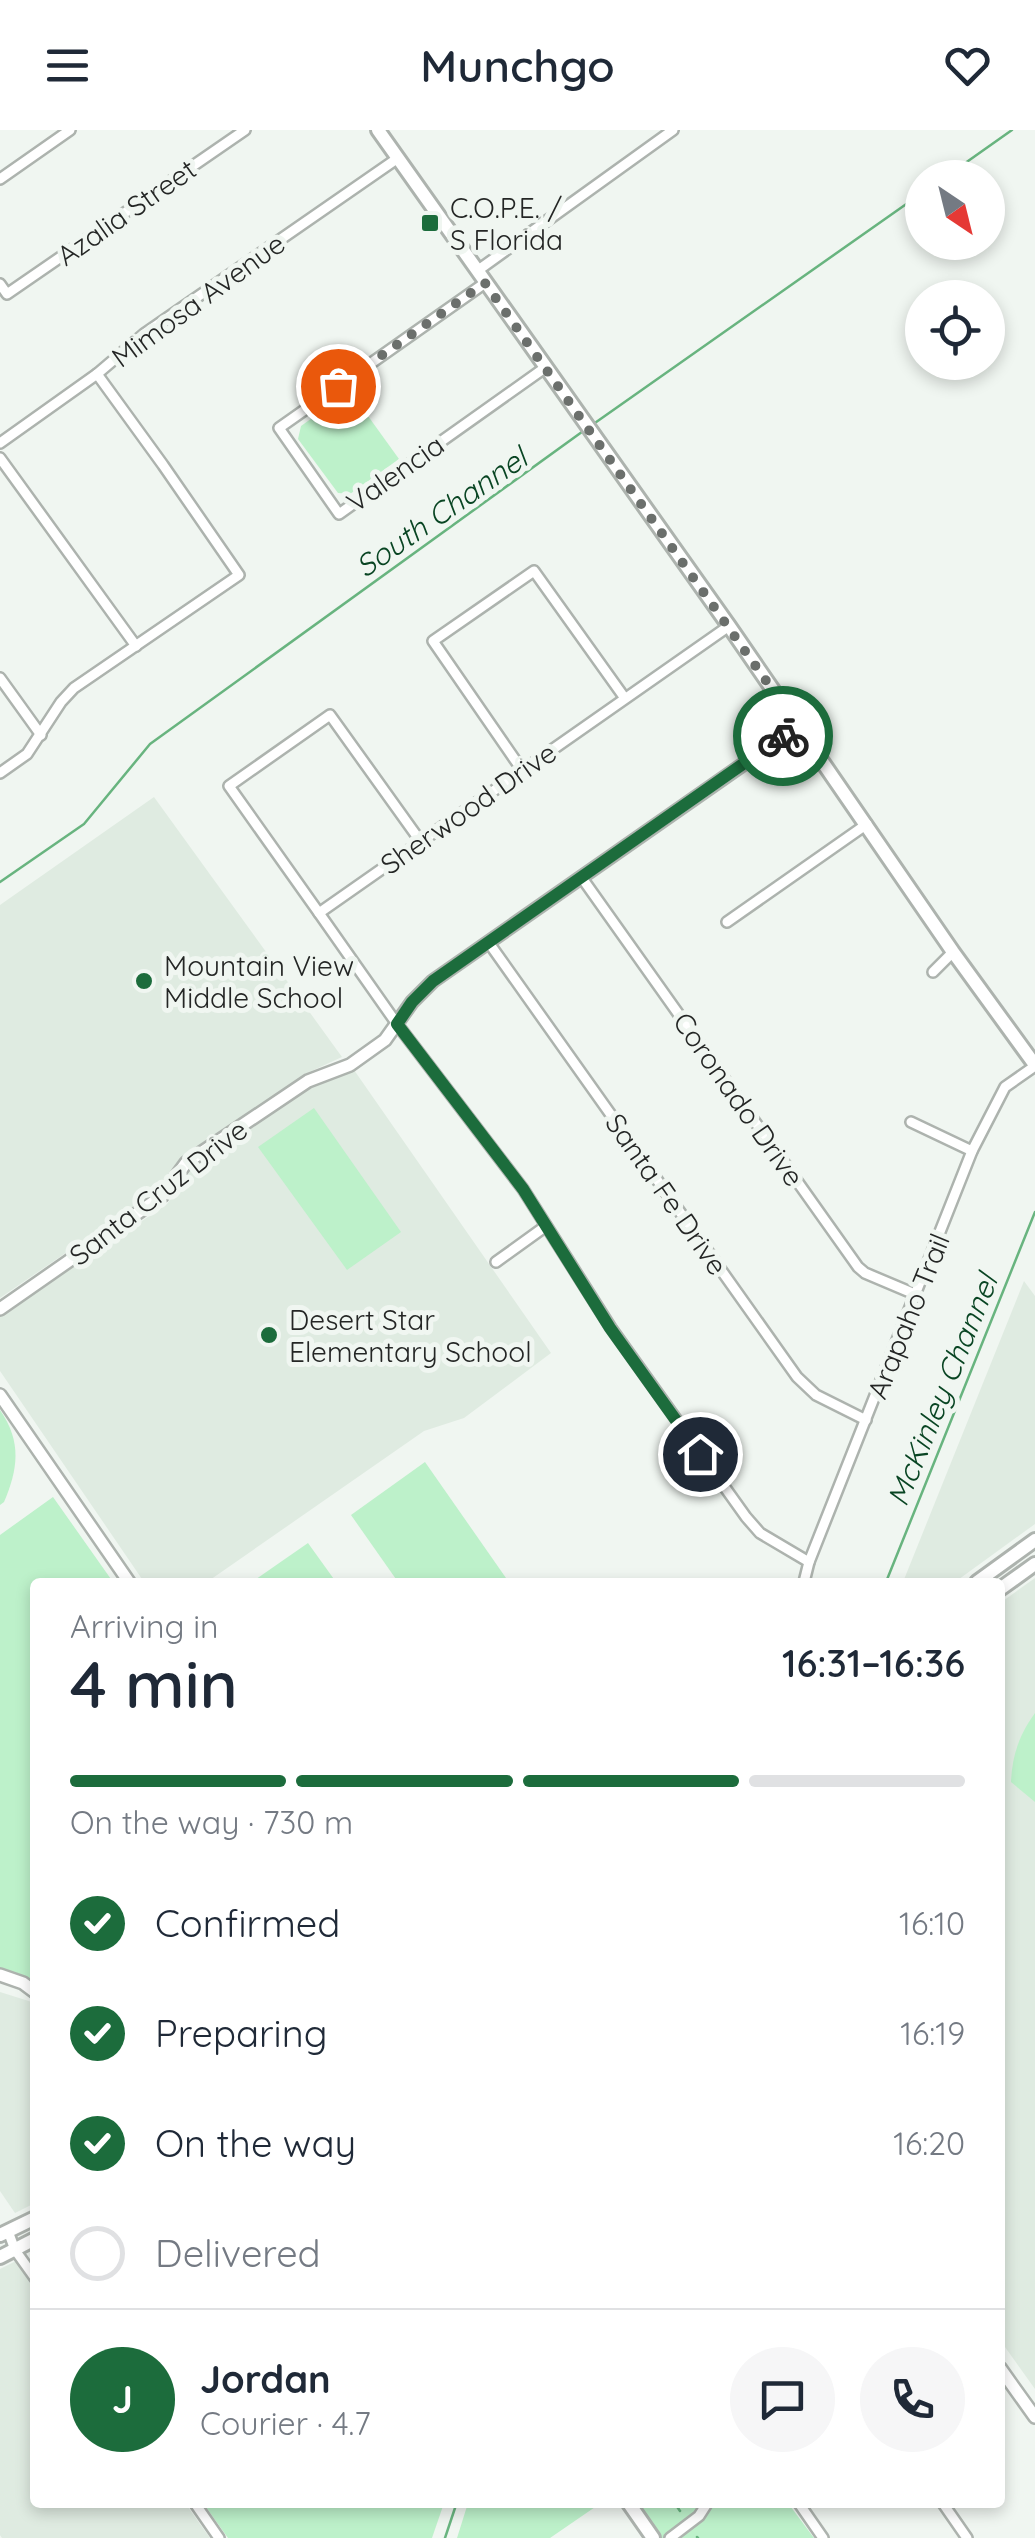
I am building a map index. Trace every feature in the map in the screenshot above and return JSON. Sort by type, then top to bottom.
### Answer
[{"type":"main road","points":[[378,130],[1035,1066]]},
{"type":"main road","points":[[983,1578],[1035,1540]]},
{"type":"main road","points":[[1005,1585],[1035,1564]]},
{"type":"main road","points":[[4,2233],[30,2220]]},
{"type":"main road","points":[[0,2257],[30,2242]]},
{"type":"main road","points":[[632,2508],[653,2538]]},
{"type":"street","points":[[0,179],[70,130]]},
{"type":"street","name":"Azalia Street","points":[[0,284],[7,294],[245,130]]},
{"type":"street","points":[[481,277],[672,130]]},
{"type":"street","name":"Mimosa Avenue","points":[[0,443],[97,374],[144,334],[398,158]]},
{"type":"street","name":"Valencia","points":[[481,277],[279,428],[340,514],[546,366]]},
{"type":"street","points":[[0,773],[27,754],[74,688],[239,575],[97,374]]},
{"type":"street","points":[[0,458],[136,646]]},
{"type":"street","points":[[522,770],[433,642],[534,571],[624,697]]},
{"type":"street","name":"Sherwood Drive","points":[[319,913],[729,626]]},
{"type":"street","points":[[0,678],[41,735]]},
{"type":"street","points":[[421,842],[330,715],[229,786],[397,1024],[523,1189],[610,1328],[746,1517],[760,1534],[809,1562]]},
{"type":"street","name":"Santa Cruz Drive","points":[[0,1309],[162,1196],[186,1164],[308,1082],[354,1062],[385,1040],[412,1002],[433,981],[798,726]]},
{"type":"street","points":[[727,922],[866,824]]},
{"type":"street","name":"Coronado Drive","points":[[582,878],[858,1267],[916,1295]]},
{"type":"street","name":"Santa Fe Drive","points":[[488,943],[798,1378],[816,1395],[866,1420]]},
{"type":"street","points":[[933,972],[953,952]]},
{"type":"street","name":"Arapaho Trail","points":[[805,1578],[972,1151],[1005,1086],[1035,1066]]},
{"type":"street","points":[[910,1122],[972,1151]]},
{"type":"street","points":[[496,1262],[546,1226]]},
{"type":"street","points":[[0,1395],[126,1578]]},
{"type":"street","points":[[0,1975],[30,1989]]},
{"type":"street","points":[[4,2233],[30,2271]]},
{"type":"street","points":[[1005,2375],[1035,2416]]},
{"type":"street","points":[[198,2508],[219,2538]]},
{"type":"street","points":[[670,2538],[704,2508]]},
{"type":"street","points":[[802,2508],[824,2538]]},
{"type":"street","points":[[946,2508],[967,2538]]},
{"type":"shaded area","name":"Mountain View Middle School","points":[[154,797],[342,1057],[305,1074],[183,1159],[156,1191],[0,1298],[0,905]]},
{"type":"shaded area","name":"Desert Star Elementary School","points":[[354,1070],[551,1353],[464,1418],[424,1431],[213,1578],[141,1578],[0,1371],[0,1317],[167,1204],[191,1170],[309,1088]]},
{"type":"shaded area","points":[[1024,1281],[1035,1296],[1035,1524],[961,1578],[905,1578]]},
{"type":"shaded area","points":[[1035,1578],[1035,2389],[1005,2347],[1005,1599]]},
{"type":"shaded area","points":[[0,1992],[30,2001],[30,2206],[15,2213],[0,2191]]},
{"type":"shaded area","points":[[16,2261],[30,2282],[30,2508],[189,2508],[210,2538],[2,2538],[0,2269]]},
{"type":"green space","points":[[350,391],[399,459],[350,494],[338,493],[298,439],[301,426]]},
{"type":"green space","points":[[314,1108],[401,1232],[347,1270],[258,1147]]},
{"type":"green space","points":[[0,1410],[12,1433],[16,1456],[9,1490],[0,1505]]},
{"type":"green space","points":[[425,1462],[506,1578],[395,1578],[351,1515]]},
{"type":"green space","points":[[53,1497],[110,1578],[30,1578],[30,1982],[0,1968],[0,1535]]},
{"type":"green space","points":[[308,1543],[333,1578],[258,1578]]},
{"type":"green space","points":[[1035,1713],[1035,1802],[1011,1782],[1017,1746]]},
{"type":"green space","points":[[207,2508],[442,2508],[432,2538],[228,2538]]},
{"type":"green space","points":[[466,2508],[594,2508],[550,2538],[457,2538]]},
{"type":"green space","points":[[640,2508],[792,2508],[814,2538],[661,2538]]},
{"type":"waterway","name":"South Channel","points":[[970,160],[1012,130]]},
{"type":"waterway","name":"South Channel","points":[[592,425],[905,205]]},
{"type":"waterway","name":"South Channel","points":[[0,882],[84,824],[150,744],[586,429]]},
{"type":"waterway","name":"McKinley Channel","points":[[888,1578],[1035,1212]]},
{"type":"waterway","name":"McKinley Channel","points":[[445,2538],[455,2508]]},
{"type":"way so far","points":[[338,386],[485,283],[798,726],[783,736]]},
{"type":"place","name":"C.O.P.E. / S Florida","points":[[430,223]]},
{"type":"place","name":"Mountain View Middle School","points":[[144,981]]},
{"type":"place","name":"Desert Star Elementary School","points":[[269,1335]]},
{"type":"route","points":[[700,1454],[610,1328],[523,1189],[397,1024],[433,981],[783,736]]}]
